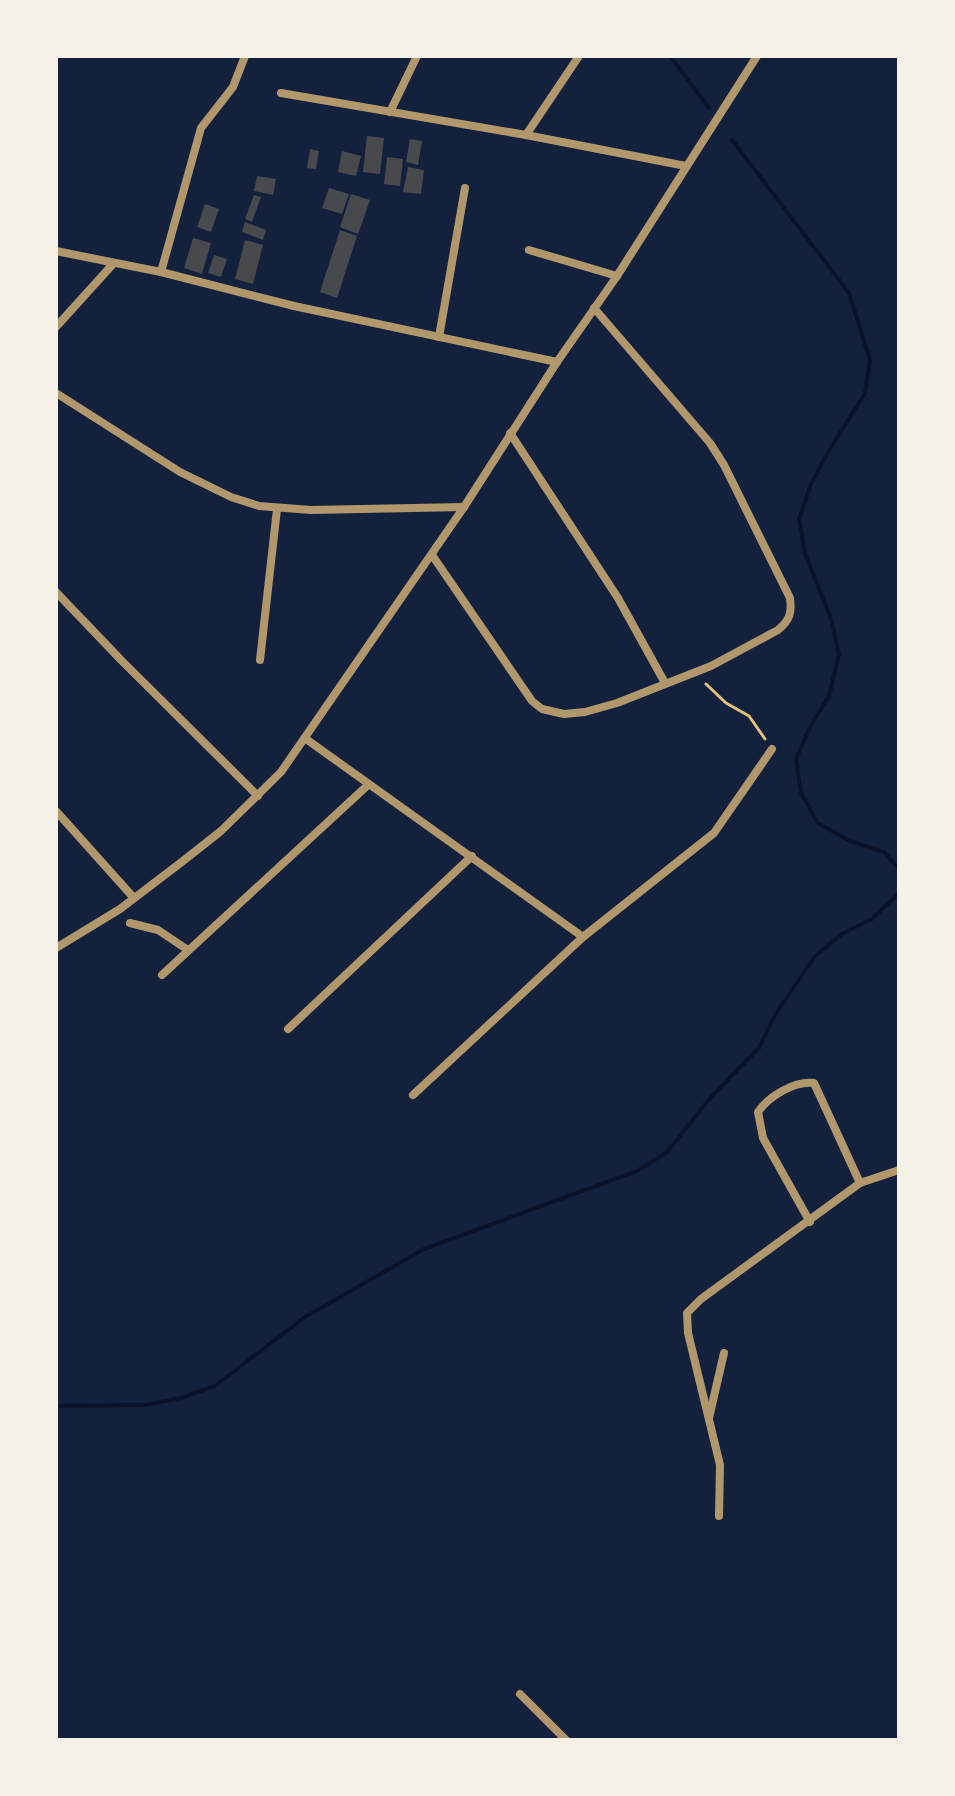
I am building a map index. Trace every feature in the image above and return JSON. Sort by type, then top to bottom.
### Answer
[{"type":"street","points":[[161,272],[201,128],[233,87],[245,56]]},
{"type":"street","points":[[390,112],[417,56]]},
{"type":"street","points":[[526,135],[579,56]]},
{"type":"street","points":[[56,948],[89,930],[221,831],[281,772],[464,507],[557,362],[617,276],[757,56]]},
{"type":"street","points":[[281,93],[686,166]]},
{"type":"street","points":[[439,337],[465,188]]},
{"type":"street","points":[[529,250],[617,276]]},
{"type":"street","points":[[56,251],[557,362]]},
{"type":"street","points":[[56,327],[113,264]]},
{"type":"street","points":[[432,555],[532,701],[542,709],[564,714],[617,703],[711,666],[786,623],[792,609],[782,582],[724,465],[710,443],[594,308]]},
{"type":"street","points":[[56,393],[180,472],[231,497],[277,509],[464,507]]},
{"type":"street","points":[[510,433],[618,598],[665,683]]},
{"type":"street","points":[[260,660],[277,509]]},
{"type":"street","points":[[56,592],[258,796]]},
{"type":"street","points":[[306,739],[583,937]]},
{"type":"street","points":[[413,1095],[583,937],[714,833],[772,749]]},
{"type":"street","points":[[162,975],[368,785]]},
{"type":"street","points":[[56,811],[133,897]]},
{"type":"street","points":[[288,1029],[472,856]]},
{"type":"street","points":[[130,923],[158,930],[188,950]]},
{"type":"street","points":[[810,1222],[763,1138],[758,1112],[766,1100],[795,1086],[814,1083],[860,1183]]},
{"type":"street","points":[[719,1516],[720,1465],[688,1333],[687,1313],[701,1299],[860,1183],[899,1170]]},
{"type":"street","points":[[709,1419],[724,1353]]},
{"type":"street","points":[[520,1694],[566,1740]]},
{"type":"path","points":[[706,684],[726,703],[749,716],[772,749]]},
{"type":"building","points":[[367,136],[384,138],[380,174],[363,172]]},
{"type":"building","points":[[410,139],[422,141],[418,165],[406,162]]},
{"type":"building","points":[[310,149],[319,151],[316,169],[307,168]]},
{"type":"building","points":[[342,151],[361,156],[356,176],[338,172]]},
{"type":"building","points":[[387,157],[403,159],[400,186],[384,184]]},
{"type":"building","points":[[408,167],[424,170],[421,194],[403,192]]},
{"type":"building","points":[[257,176],[276,179],[273,195],[254,191]]},
{"type":"building","points":[[329,188],[349,194],[342,214],[322,208]]},
{"type":"building","points":[[351,194],[370,200],[358,234],[340,227]]},
{"type":"building","points":[[254,195],[261,197],[252,222],[245,219]]},
{"type":"building","points":[[205,204],[219,209],[211,232],[197,227]]},
{"type":"building","points":[[245,222],[266,230],[263,240],[242,232]]},
{"type":"building","points":[[340,230],[357,236],[337,298],[320,292]]},
{"type":"building","points":[[193,238],[211,243],[202,274],[184,268]]},
{"type":"building","points":[[245,240],[263,245],[253,284],[235,279]]},
{"type":"building","points":[[214,255],[227,259],[221,277],[208,273]]},
{"type":"waterway","points":[[670,56],[709,108]]},
{"type":"waterway","points":[[732,140],[849,293],[870,360],[865,393],[811,484],[799,519],[805,553],[831,619],[839,655],[829,696],[810,727],[796,759],[801,793],[818,823],[850,841],[884,852],[899,869]]},
{"type":"waterway","points":[[56,1406],[144,1405],[181,1398],[215,1386],[305,1317],[424,1249],[637,1171],[667,1152],[710,1098],[759,1048],[775,1015],[815,956],[842,934],[872,919],[899,893]]}]
